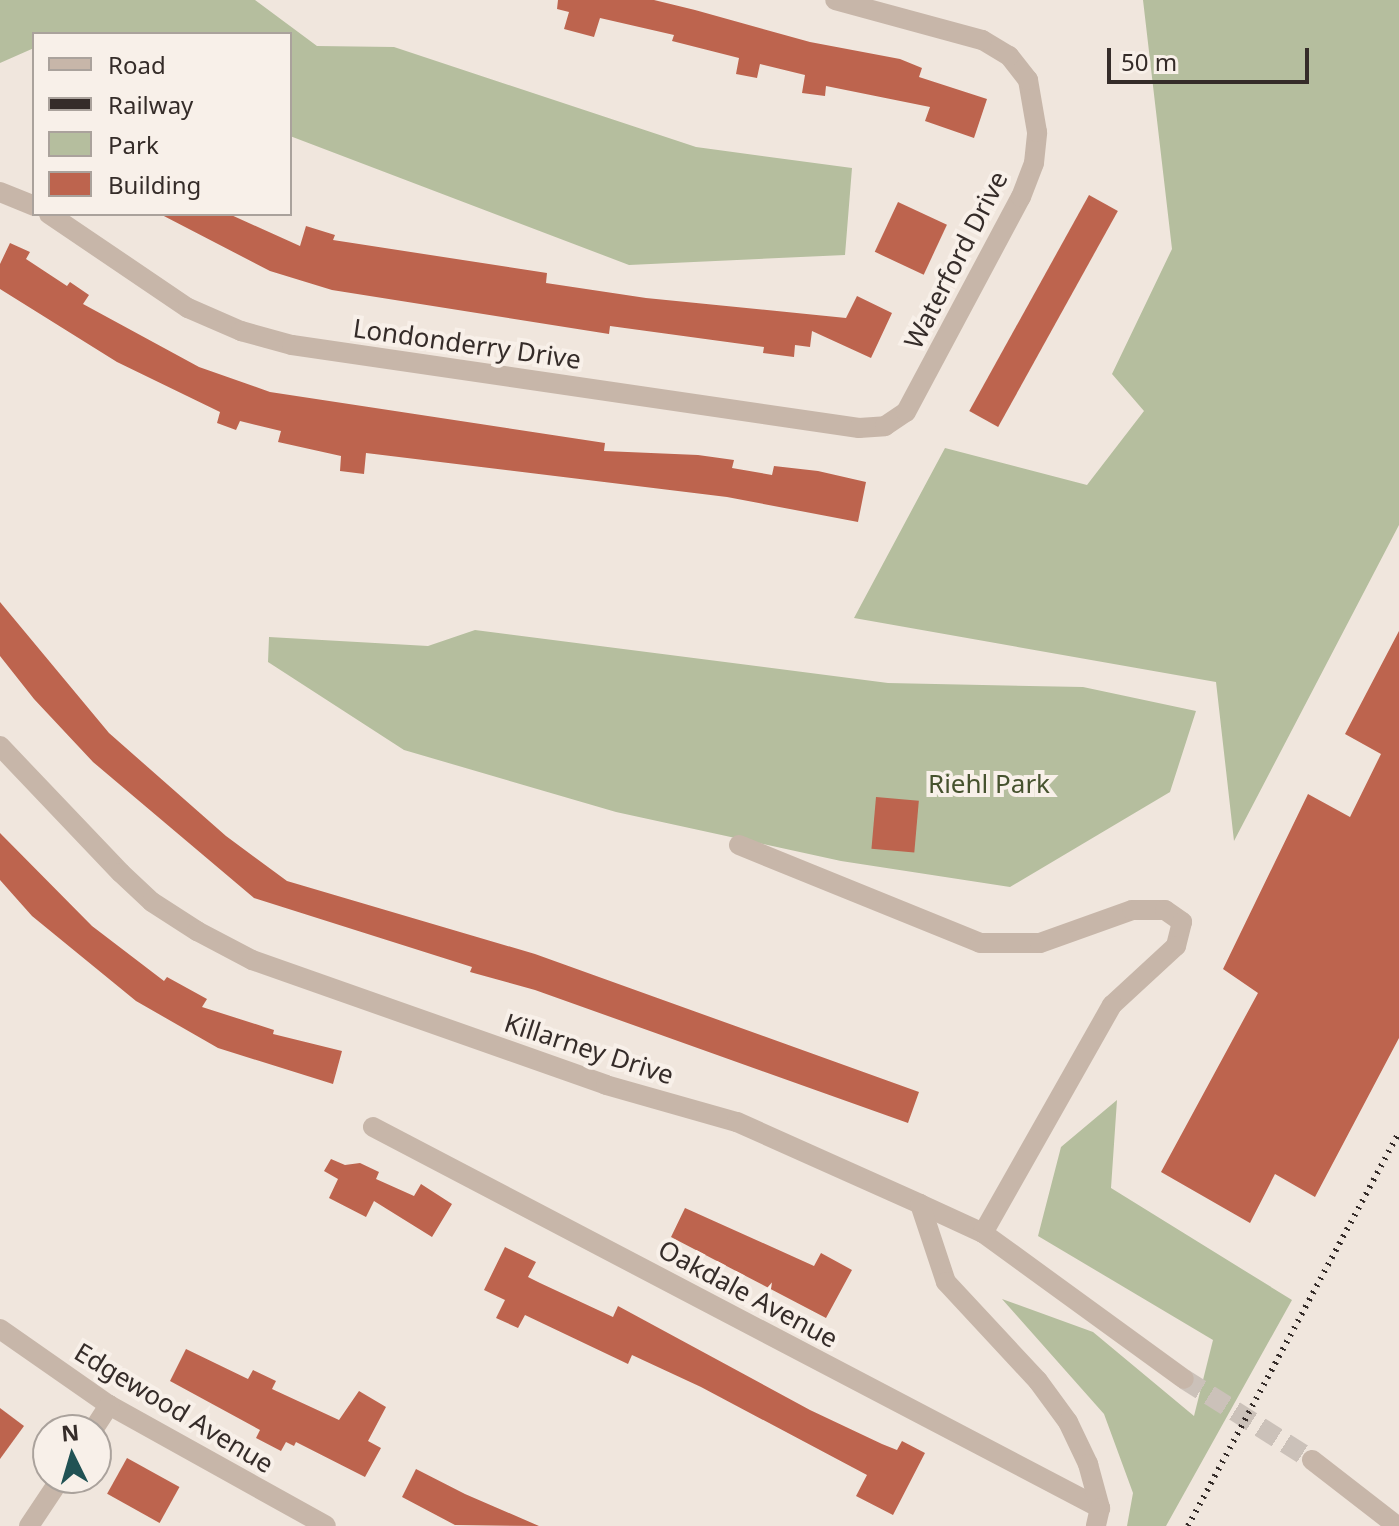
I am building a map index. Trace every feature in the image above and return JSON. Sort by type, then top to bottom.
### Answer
[{"type":"street","name":"Waterford Drive","points":[[835,0],[982,40],[1009,56],[1028,80],[1037,132],[1034,163],[906,412]]},
{"type":"street","points":[[0,192],[32,205]]},
{"type":"street","name":"Londonderry Drive","points":[[52,216],[188,308],[241,331],[292,345],[859,428],[885,426],[906,412]]},
{"type":"street","name":"Killarney Drive","points":[[0,746],[152,902],[252,960],[606,1085],[737,1122],[920,1204],[983,1233],[1184,1379]]},
{"type":"street","points":[[739,845],[980,943],[1040,943],[1132,910],[1165,910],[1182,922],[1176,946],[1112,1005],[983,1233]]},
{"type":"street","name":"Oakdale Avenue","points":[[373,1127],[1098,1517]]},
{"type":"street","points":[[920,1204],[946,1282],[1038,1381],[1068,1422],[1088,1464],[1098,1517]]},
{"type":"street","name":"Edgewood Avenue","points":[[0,1329],[109,1405],[326,1526]]},
{"type":"street","points":[[103,1414],[109,1405]]},
{"type":"street","points":[[1312,1460],[1397,1526]]},
{"type":"street","points":[[29,1526],[50,1494]]},
{"type":"green space","points":[[0,0],[255,0],[317,46],[394,47],[696,147],[852,168],[845,255],[629,265],[292,137],[292,32],[32,32],[32,49],[0,63]]},
{"type":"green space","points":[[1143,0],[1399,0],[1399,525],[1234,841],[1216,682],[854,618],[945,448],[1087,485],[1144,411],[1112,374],[1172,249]]},
{"type":"green space","name":"Riehl Park","points":[[475,630],[888,683],[1083,687],[1196,711],[1170,792],[1010,887],[841,861],[616,812],[404,750],[268,662],[269,637],[428,646]]},
{"type":"green space","points":[[1117,1100],[1111,1188],[1292,1300],[1166,1526],[1127,1526],[1133,1493],[1104,1414],[1002,1299],[1093,1332],[1194,1416],[1213,1340],[1038,1236],[1061,1147]]},
{"type":"building","points":[[558,0],[654,0],[810,42],[900,59],[922,68],[919,77],[987,99],[974,138],[925,121],[930,107],[826,86],[825,96],[802,93],[805,75],[760,64],[757,78],[736,74],[739,58],[672,41],[674,35],[600,18],[594,37],[564,29],[569,12],[557,9]]},
{"type":"building","points":[[1089,195],[1118,211],[998,427],[969,411]]},
{"type":"building","points":[[898,202],[947,225],[924,275],[875,252]]},
{"type":"building","points":[[164,216],[233,216],[300,246],[306,226],[335,235],[333,240],[547,273],[546,283],[646,298],[846,318],[857,296],[892,313],[871,358],[812,331],[810,347],[795,345],[794,357],[763,353],[764,347],[610,326],[609,334],[332,290],[270,271]]},
{"type":"building","points":[[10,243],[30,252],[26,259],[67,286],[70,282],[89,295],[83,304],[199,367],[270,392],[605,443],[604,451],[698,455],[734,460],[732,468],[772,475],[774,466],[818,471],[866,482],[858,522],[727,497],[366,453],[364,474],[340,471],[341,456],[278,442],[281,431],[240,421],[236,430],[217,423],[220,412],[117,362],[0,289],[0,264]]},
{"type":"building","points":[[0,602],[109,733],[226,836],[287,881],[535,954],[919,1092],[908,1123],[535,990],[470,972],[472,967],[254,898],[93,762],[34,699],[0,656]]},
{"type":"building","points":[[1399,631],[1399,1038],[1315,1197],[1275,1174],[1250,1223],[1161,1172],[1258,993],[1223,969],[1308,794],[1350,817],[1381,754],[1345,734]]},
{"type":"building","points":[[876,797],[919,801],[914,853],[871,849]]},
{"type":"building","points":[[0,833],[92,926],[164,981],[167,977],[207,999],[202,1007],[274,1030],[273,1034],[342,1051],[333,1084],[218,1048],[136,1001],[32,916],[0,880]]},
{"type":"building","points":[[331,1159],[345,1165],[360,1163],[379,1172],[376,1179],[414,1196],[421,1184],[452,1204],[432,1237],[374,1201],[366,1217],[329,1198],[338,1179],[324,1171]]},
{"type":"building","points":[[685,1208],[814,1266],[821,1253],[852,1270],[826,1318],[671,1237]]},
{"type":"building","points":[[505,1247],[536,1262],[528,1277],[540,1283],[613,1317],[618,1306],[810,1410],[897,1450],[902,1441],[925,1453],[893,1515],[856,1496],[867,1475],[701,1387],[632,1355],[628,1364],[525,1315],[518,1328],[496,1318],[505,1300],[484,1290]]},
{"type":"building","points":[[186,1349],[248,1379],[253,1370],[276,1381],[272,1389],[339,1420],[359,1391],[386,1407],[368,1441],[381,1448],[365,1477],[296,1442],[294,1446],[286,1442],[281,1451],[256,1438],[260,1430],[170,1381]]},
{"type":"building","points":[[0,1408],[24,1426],[0,1459]]},
{"type":"building","points":[[127,1458],[179,1487],[160,1523],[107,1494],[112,1494],[112,1485]]},
{"type":"building","points":[[416,1469],[539,1526],[455,1525],[402,1497]]},
{"type":"tunnel","points":[[1184,1379],[1312,1460]]},
{"type":"railway","points":[[1188,1526],[1399,1133]]}]
